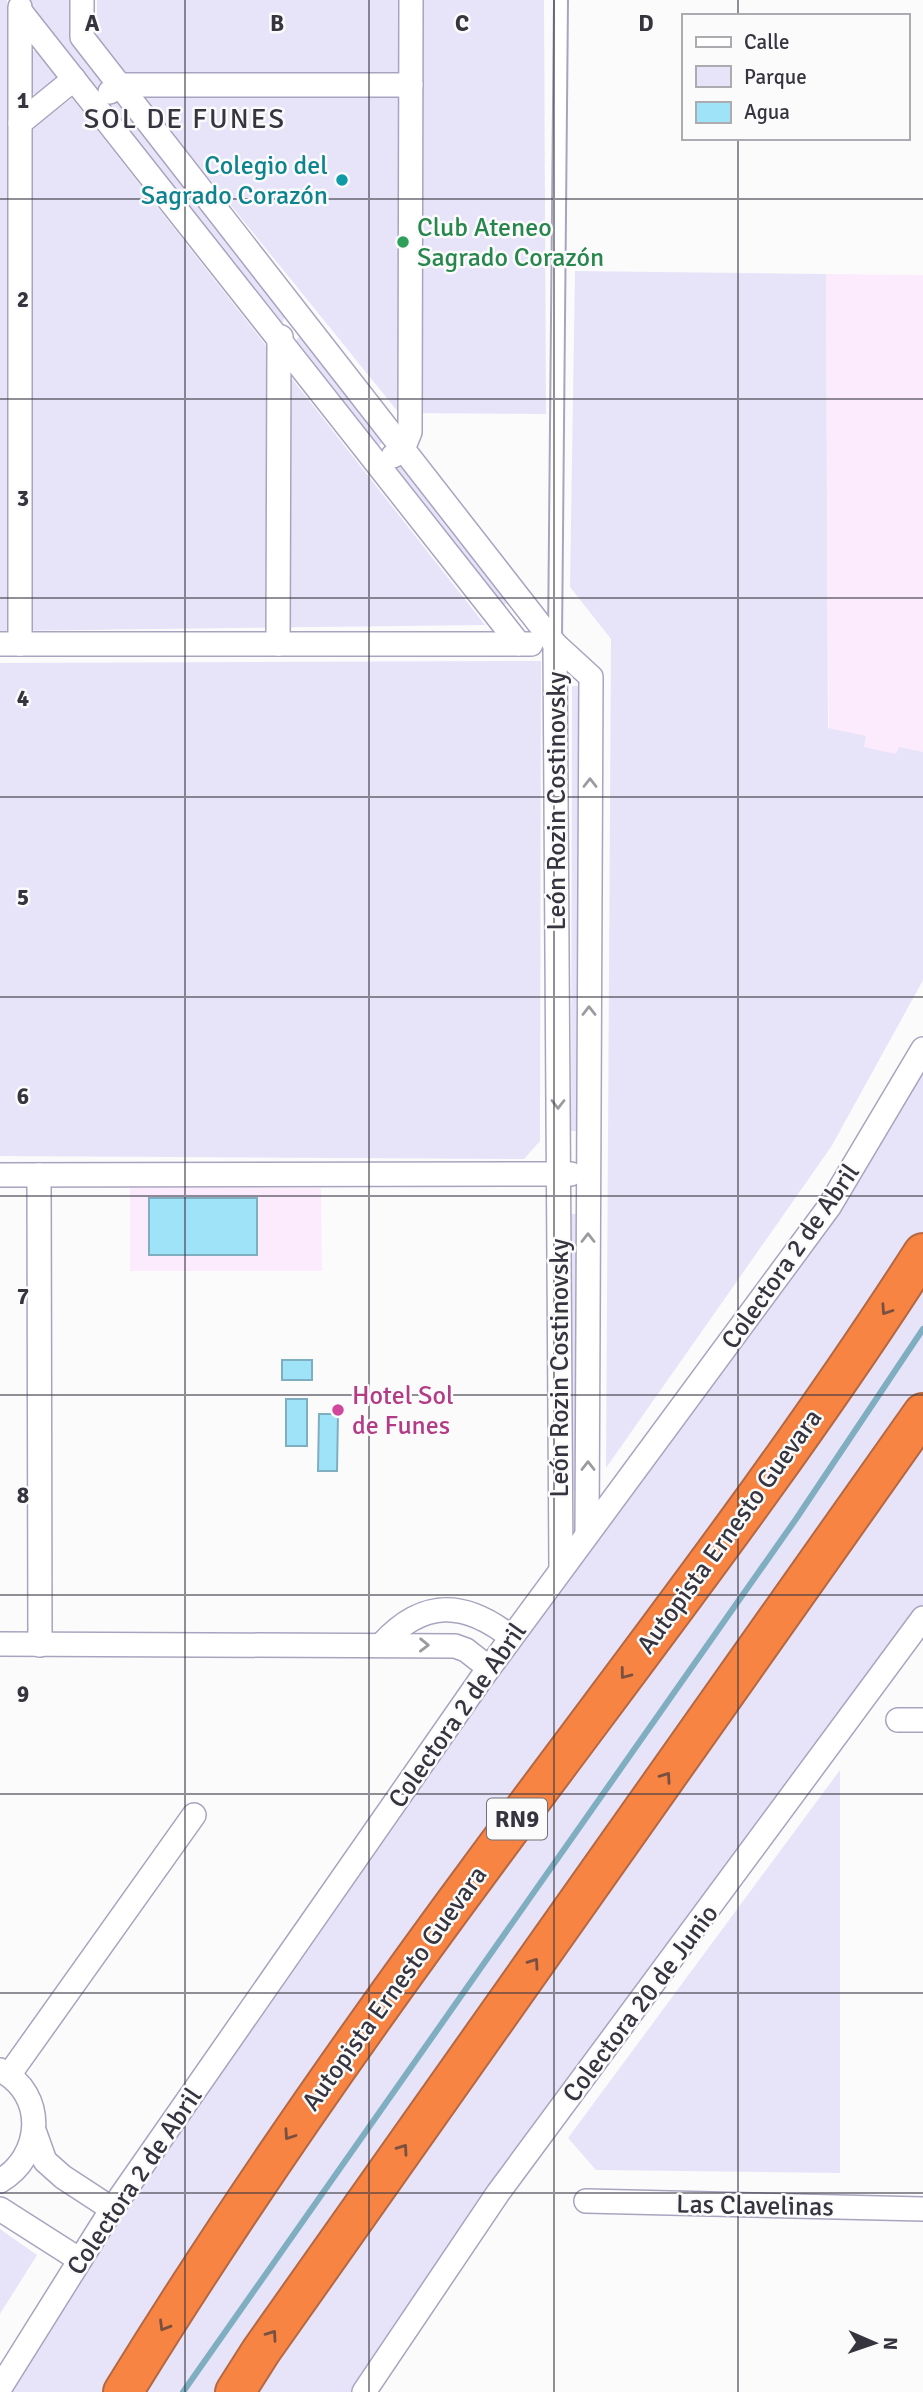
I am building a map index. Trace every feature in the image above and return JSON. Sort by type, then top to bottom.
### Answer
[{"type":"highway","name":"Autopista Ernesto Guevara","points":[[123,2392],[186,2289],[308,2107],[809,1424],[923,1253]]},
{"type":"highway","points":[[236,2392],[277,2328],[923,1413]]},
{"type":"street","points":[[82,0],[82,37],[555,644]]},
{"type":"street","points":[[379,466],[403,449],[410,432],[411,0]]},
{"type":"street","points":[[20,6],[10,644],[555,644]]},
{"type":"street","points":[[20,6],[74,79],[519,644]]},
{"type":"street","points":[[20,123],[74,79]]},
{"type":"street","points":[[94,104],[119,85],[411,85]]},
{"type":"street","points":[[279,339],[304,323]]},
{"type":"street","points":[[278,644],[279,339]]},
{"type":"street","name":"León Rozin Costinovsky","points":[[555,644],[561,1569]]},
{"type":"street","name":"León Rozin Costinovsky","points":[[555,644],[591,677],[587,1534]]},
{"type":"street","name":"Colectora 2 de Abril","points":[[0,2388],[112,2209],[489,1668],[829,1207],[923,1049]]},
{"type":"street","points":[[0,1175],[589,1174]]},
{"type":"street","points":[[39,1175],[40,1644]]},
{"type":"street","points":[[382,1644],[400,1624],[424,1613],[478,1614],[511,1637]]},
{"type":"street","name":"Colectora 20 de Junio","points":[[364,2392],[498,2193],[841,1734],[923,1618]]},
{"type":"street","points":[[0,1644],[382,1644],[461,1647],[489,1668]]},
{"type":"street","points":[[898,1720],[923,1720]]},
{"type":"street","points":[[112,2209],[63,2177],[45,2161],[35,2133],[30,2100],[4,2073],[194,1815]]},
{"type":"street","points":[[0,2181],[18,2169],[29,2152],[35,2133]]},
{"type":"street","name":"Las Clavelinas","points":[[586,2201],[923,2210]]},
{"type":"street","points":[[0,2209],[80,2260]]},
{"type":"lane","points":[[555,644],[561,0]]},
{"type":"shaded area","points":[[826,274],[923,275],[923,980],[831,1147]]},
{"type":"shaded area","points":[[130,1188],[321,1188],[322,1271],[130,1271]]},
{"type":"green space","points":[[0,0],[7,0],[10,133],[33,128],[72,98],[485,625],[0,631]]},
{"type":"green space","points":[[30,0],[74,0],[102,80],[98,89],[92,88],[30,12]]},
{"type":"green space","name":"Club Ateneo Sagrado Corazón","points":[[97,0],[544,0],[546,414],[399,413],[97,40]]},
{"type":"green space","points":[[37,49],[59,78],[35,95],[31,92],[30,54]]},
{"type":"green space","points":[[113,102],[120,104],[286,314],[282,324],[275,324],[112,111],[110,106]]},
{"type":"green space","points":[[575,271],[826,274],[828,728],[866,736],[864,747],[896,754],[899,747],[923,752],[923,980],[831,1147],[606,1468],[611,639],[570,587]]},
{"type":"green space","points":[[299,337],[305,339],[384,441],[376,448],[294,342]]},
{"type":"green space","points":[[397,466],[405,468],[510,601],[500,608],[395,469]]},
{"type":"green space","points":[[541,661],[540,1141],[524,1159],[0,1156],[0,663]]},
{"type":"green space","points":[[572,686],[580,686],[579,1131],[571,1131]]},
{"type":"green space","points":[[923,1049],[923,1618],[364,2392],[0,2392],[112,2209],[671,1424]]},
{"type":"green space","points":[[570,1214],[578,1214],[580,1491],[571,1491]]},
{"type":"green space","points":[[840,1770],[840,2173],[596,2170],[568,2138]]},
{"type":"green space","points":[[0,2229],[37,2255],[0,2314]]},
{"type":"water","points":[[149,1198],[257,1198],[257,1255],[149,1255]]},
{"type":"water","points":[[282,1360],[312,1360],[312,1380],[282,1380]]},
{"type":"water","points":[[286,1399],[307,1399],[307,1446],[286,1446]]},
{"type":"water","points":[[319,1414],[338,1414],[337,1471],[318,1471]]},
{"type":"waterway","points":[[183,2392],[796,1519],[923,1329]]},
{"type":"place","name":"Colegio del Sagrado Corazón","points":[[342,180]]},
{"type":"place","name":"Club Ateneo Sagrado Corazón","points":[[403,242]]},
{"type":"place","name":"Hotel Sol de Funes","points":[[338,1410]]},
{"type":"district","name":"SOL DE FUNES","points":[[185,118]]}]
